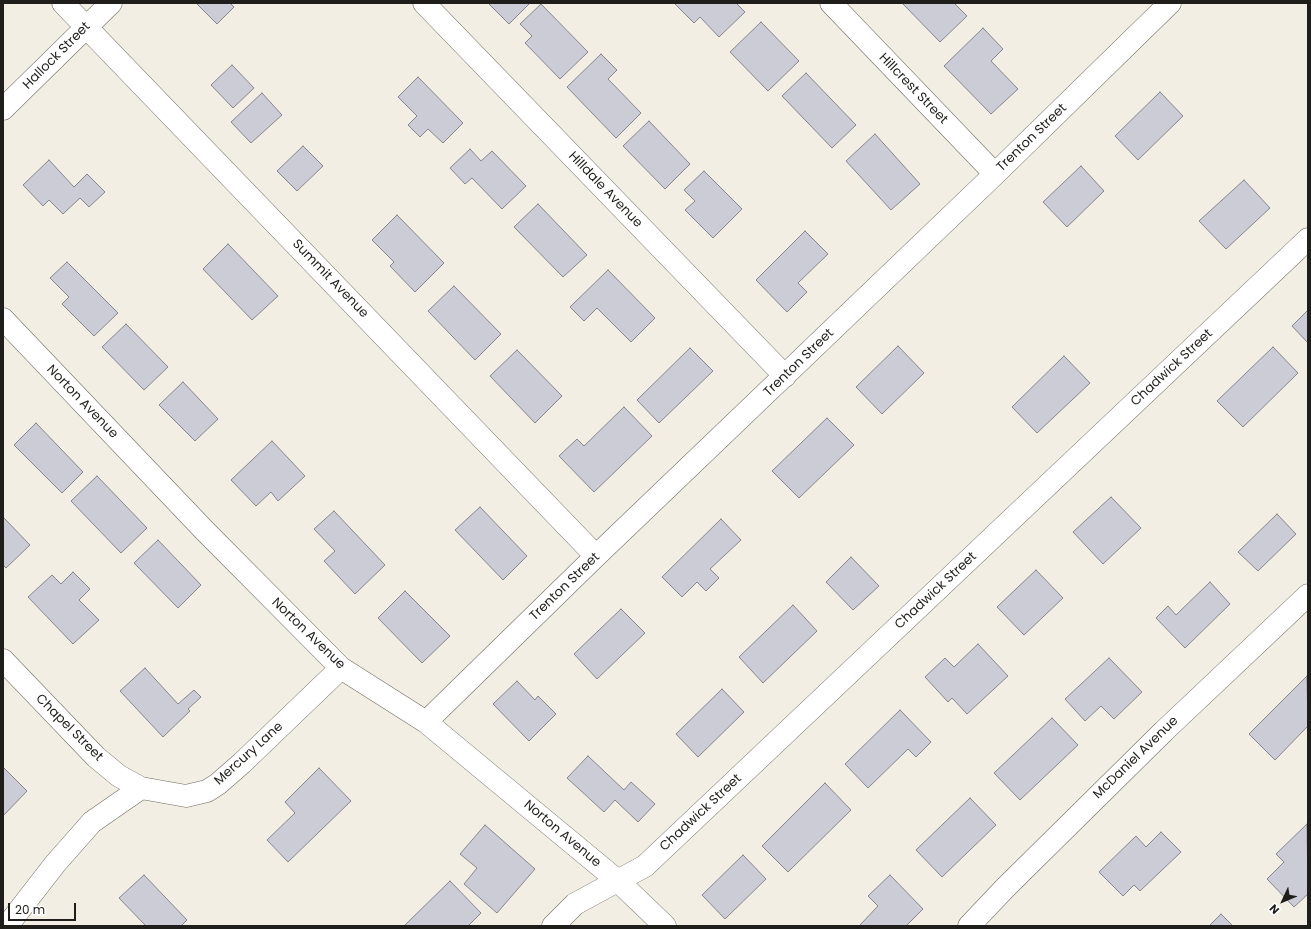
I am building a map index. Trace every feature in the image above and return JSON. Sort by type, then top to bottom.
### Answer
[{"type":"street","name":"Summit Avenue","points":[[63,3],[596,556]]},
{"type":"street","name":"Hallock Street","points":[[3,109],[111,3]]},
{"type":"street","name":"Hilldale Avenue","points":[[424,3],[785,376]]},
{"type":"street","name":"Hillcrest Street","points":[[831,3],[995,174]]},
{"type":"street","name":"Trenton Street","points":[[426,722],[596,556],[995,174],[1170,3]]},
{"type":"street","name":"Chadwick Street","points":[[553,926],[574,904],[645,866],[1308,239]]},
{"type":"street","name":"Norton Avenue","points":[[3,319],[205,531],[341,668],[426,722],[618,881],[665,926]]},
{"type":"street","name":"McDaniel Avenue","points":[[969,926],[1006,887],[1164,731],[1308,595]]},
{"type":"street","name":"Chapel Street","points":[[3,660],[96,756],[119,776],[141,788]]},
{"type":"street","name":"Mercury Lane","points":[[141,788],[186,796],[207,791],[218,784],[242,763],[341,668]]},
{"type":"street","points":[[6,925],[55,864],[92,822],[141,788]]},
{"type":"building","points":[[196,3],[230,3],[234,7],[217,24]]},
{"type":"building","points":[[488,3],[530,3],[509,24]]},
{"type":"building","points":[[674,3],[736,3],[745,12],[719,37],[700,17],[694,23]]},
{"type":"building","points":[[902,3],[954,3],[967,16],[940,42]]},
{"type":"building","points":[[541,4],[588,52],[560,79],[525,43],[532,36],[520,24]]},
{"type":"building","points":[[761,22],[799,61],[768,91],[730,52]]},
{"type":"building","points":[[983,28],[1003,49],[991,61],[1018,89],[991,114],[944,66]]},
{"type":"building","points":[[601,54],[617,70],[608,79],[641,113],[616,138],[567,87]]},
{"type":"building","points":[[232,65],[254,88],[233,108],[211,85]]},
{"type":"building","points":[[806,73],[856,125],[832,148],[782,96]]},
{"type":"building","points":[[418,77],[463,123],[443,143],[428,129],[420,137],[408,125],[417,116],[398,97]]},
{"type":"building","points":[[1160,92],[1183,116],[1138,160],[1115,136]]},
{"type":"building","points":[[262,93],[282,115],[251,143],[231,122]]},
{"type":"building","points":[[649,121],[690,164],[665,189],[623,146]]},
{"type":"building","points":[[875,134],[920,184],[891,210],[846,161]]},
{"type":"building","points":[[303,146],[323,166],[297,191],[277,171]]},
{"type":"building","points":[[470,149],[481,161],[492,151],[526,186],[502,209],[472,178],[465,184],[450,168]]},
{"type":"building","points":[[49,160],[74,187],[87,174],[105,192],[89,207],[80,198],[63,214],[49,200],[43,206],[23,185]]},
{"type":"building","points":[[1081,166],[1104,191],[1067,227],[1043,202]]},
{"type":"building","points":[[704,171],[742,209],[713,238],[685,210],[695,201],[684,190]]},
{"type":"building","points":[[1244,180],[1270,208],[1226,249],[1199,221]]},
{"type":"building","points":[[538,204],[587,255],[563,277],[514,227]]},
{"type":"building","points":[[397,215],[444,263],[415,292],[390,266],[394,262],[372,240]]},
{"type":"building","points":[[805,231],[828,254],[798,283],[807,292],[787,312],[756,280]]},
{"type":"building","points":[[228,244],[278,296],[252,320],[203,269]]},
{"type":"building","points":[[67,262],[118,313],[94,336],[62,304],[69,297],[50,278]]},
{"type":"building","points":[[608,270],[655,318],[631,342],[597,308],[584,321],[570,307]]},
{"type":"building","points":[[454,286],[501,334],[475,360],[428,311]]},
{"type":"building","points":[[1308,310],[1308,343],[1292,326]]},
{"type":"building","points":[[126,324],[168,367],[144,390],[102,347]]},
{"type":"building","points":[[898,346],[924,373],[882,414],[856,387]]},
{"type":"building","points":[[1273,347],[1298,373],[1243,427],[1217,401]]},
{"type":"building","points":[[690,348],[713,371],[659,423],[637,400]]},
{"type":"building","points":[[517,350],[562,396],[535,423],[490,376]]},
{"type":"building","points":[[1064,356],[1090,383],[1037,433],[1012,407]]},
{"type":"building","points":[[183,382],[218,419],[195,441],[159,405]]},
{"type":"building","points":[[624,407],[652,436],[594,492],[559,456],[577,439],[584,446]]},
{"type":"building","points":[[827,418],[854,445],[799,498],[772,471]]},
{"type":"building","points":[[36,423],[83,472],[62,493],[14,445]]},
{"type":"building","points":[[272,441],[305,476],[278,501],[271,492],[256,506],[231,480]]},
{"type":"building","points":[[97,476],[147,528],[121,553],[71,501]]},
{"type":"building","points":[[1111,497],[1141,528],[1103,564],[1073,532]]},
{"type":"building","points":[[480,507],[527,556],[503,580],[455,530]]},
{"type":"building","points":[[334,511],[385,565],[355,594],[324,561],[335,551],[314,529]]},
{"type":"building","points":[[1277,514],[1296,534],[1258,571],[1238,552]]},
{"type":"building","points":[[3,517],[30,545],[6,568],[3,565]]},
{"type":"building","points":[[721,519],[741,540],[710,569],[719,578],[706,591],[697,582],[682,597],[662,577]]},
{"type":"building","points":[[158,540],[201,585],[178,608],[134,563]]},
{"type":"building","points":[[851,557],[879,586],[853,610],[826,582]]},
{"type":"building","points":[[1036,570],[1063,598],[1024,635],[997,607]]},
{"type":"building","points":[[73,572],[90,589],[79,600],[99,620],[73,644],[28,597],[52,575],[61,584]]},
{"type":"building","points":[[1210,582],[1230,604],[1185,648],[1156,618],[1168,606],[1176,615]]},
{"type":"building","points":[[405,591],[450,636],[422,663],[378,618]]},
{"type":"building","points":[[793,605],[817,631],[763,683],[739,657]]},
{"type":"building","points":[[621,609],[645,633],[597,679],[574,654]]},
{"type":"building","points":[[978,644],[1008,676],[967,714],[952,698],[948,702],[925,677],[945,658],[954,667]]},
{"type":"building","points":[[1109,658],[1142,692],[1114,719],[1101,706],[1085,721],[1065,699]]},
{"type":"building","points":[[145,668],[178,704],[194,690],[201,697],[188,709],[190,711],[163,737],[120,691]]},
{"type":"building","points":[[1307,676],[1308,726],[1275,760],[1249,734]]},
{"type":"building","points":[[517,681],[535,700],[538,696],[556,714],[529,741],[493,704]]},
{"type":"building","points":[[722,689],[744,712],[698,757],[676,734]]},
{"type":"building","points":[[900,710],[931,742],[916,757],[908,749],[868,788],[845,764]]},
{"type":"building","points":[[1052,718],[1078,745],[1020,800],[994,773]]},
{"type":"building","points":[[588,756],[624,790],[631,782],[655,804],[638,822],[615,800],[604,812],[567,778]]},
{"type":"building","points":[[3,767],[27,791],[3,816]]},
{"type":"building","points":[[319,768],[351,801],[288,862],[267,840],[295,813],[285,802]]},
{"type":"building","points":[[825,783],[851,810],[788,872],[762,846]]},
{"type":"building","points":[[970,798],[996,825],[942,877],[916,850]]},
{"type":"building","points":[[1307,824],[1308,894],[1294,907],[1267,879],[1284,862],[1276,854]]},
{"type":"building","points":[[485,825],[535,869],[497,913],[464,884],[477,868],[460,854]]},
{"type":"building","points":[[1161,832],[1181,852],[1140,891],[1134,885],[1123,896],[1099,872],[1136,836],[1146,847]]},
{"type":"building","points":[[743,855],[766,879],[725,919],[702,895]]},
{"type":"building","points":[[144,875],[187,920],[181,926],[146,926],[119,898]]},
{"type":"building","points":[[890,875],[923,909],[906,926],[861,926],[860,925],[878,906],[868,896]]},
{"type":"building","points":[[450,881],[481,913],[468,926],[404,926]]},
{"type":"building","points":[[1221,914],[1233,926],[1209,926]]}]
